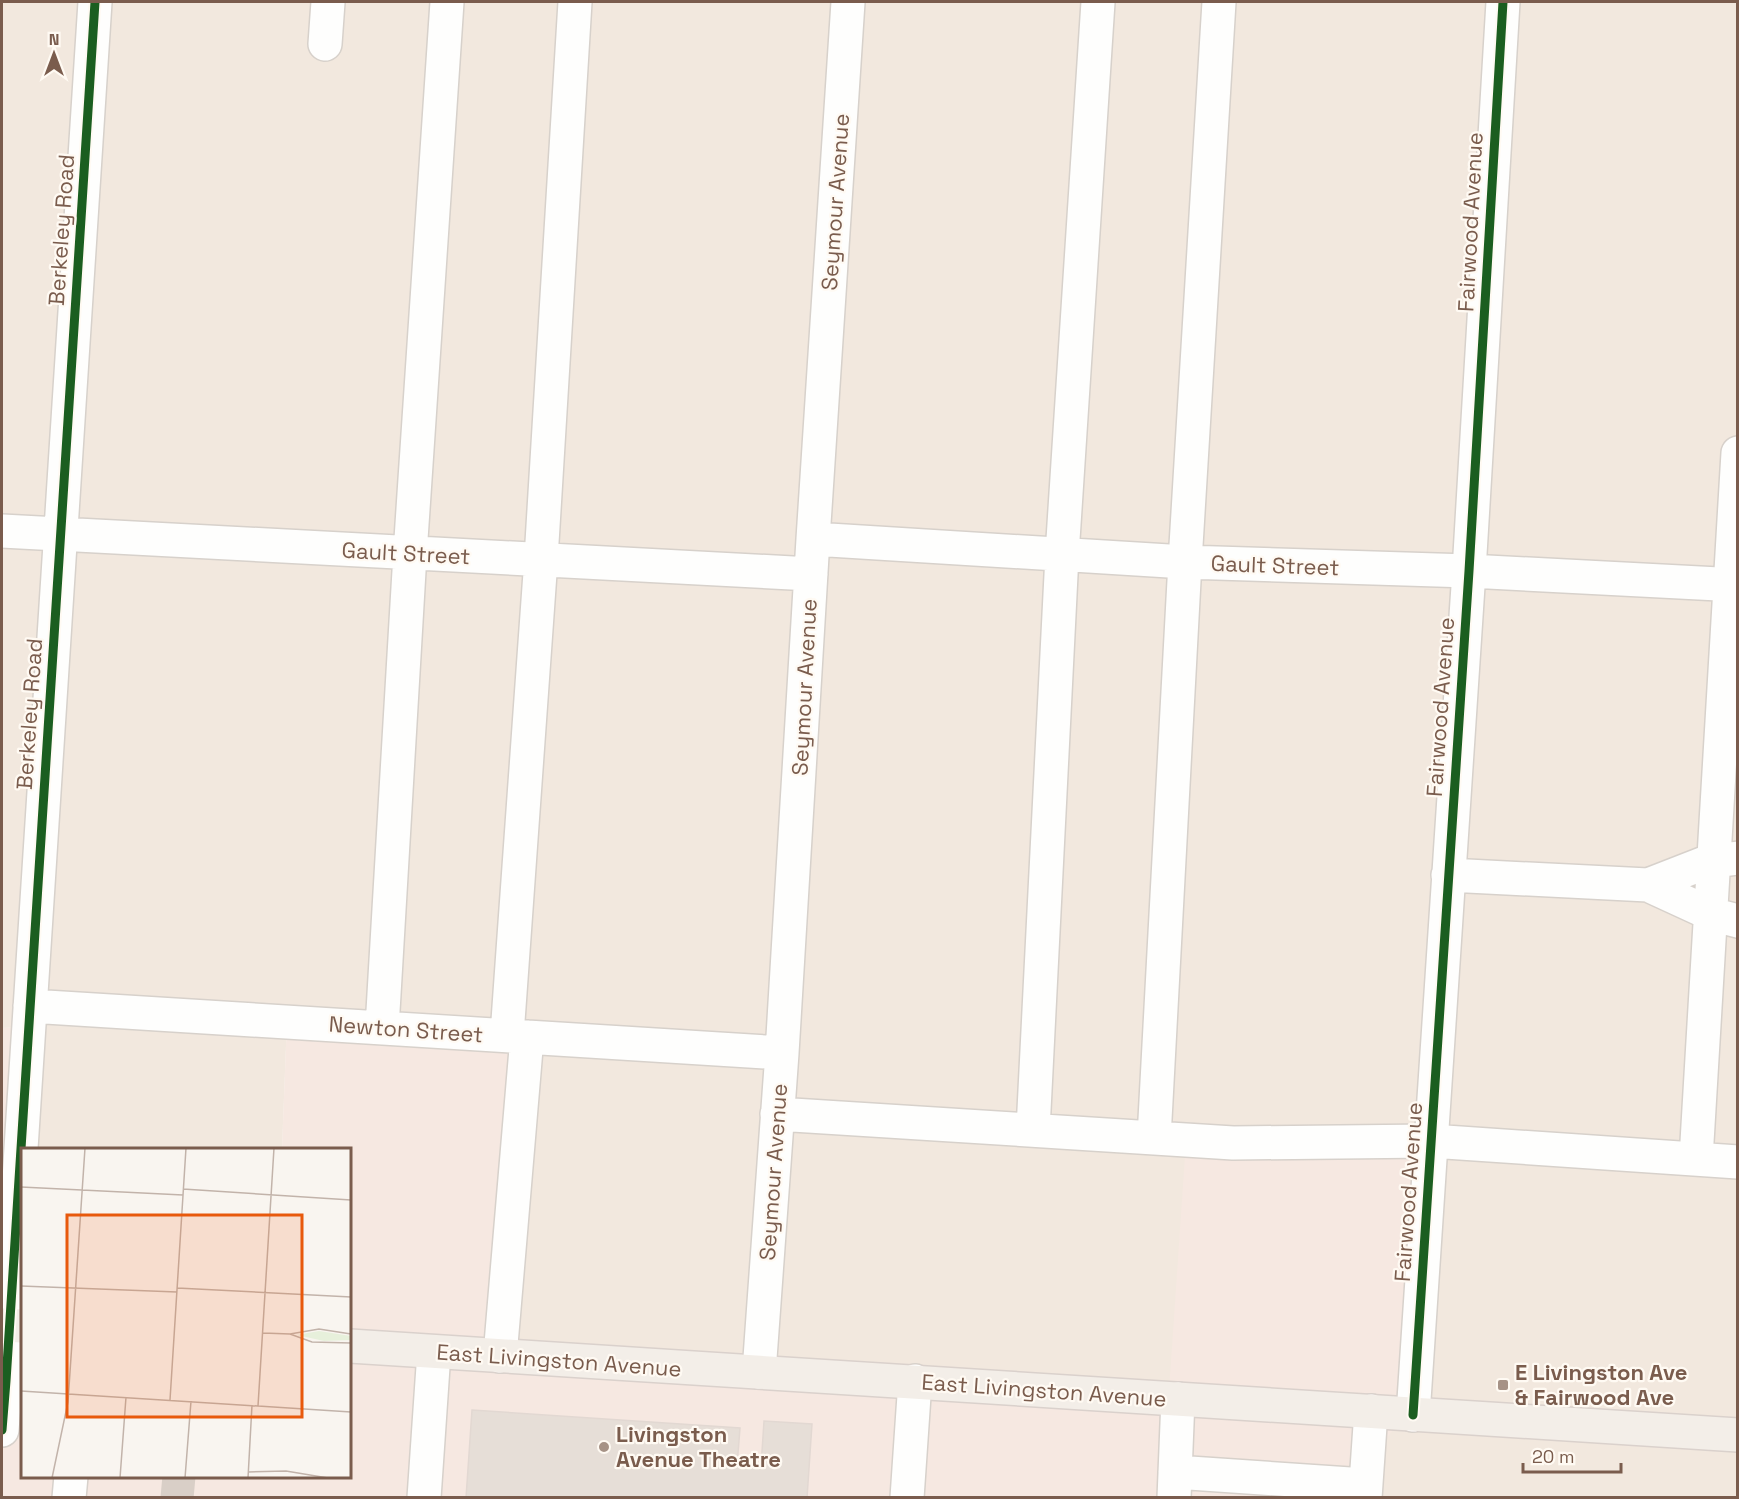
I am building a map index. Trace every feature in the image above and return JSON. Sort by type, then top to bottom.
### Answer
[{"type":"main road","name":"East Livingston Avenue","points":[[351,1346],[1737,1435]]},
{"type":"street","name":"Berkeley Road","points":[[2,1430],[11,1326],[20,1024],[61,534],[95,2]]},
{"type":"street","points":[[326,44],[328,2]]},
{"type":"street","points":[[382,1028],[410,554],[447,2]]},
{"type":"street","points":[[500,1356],[541,559],[575,2]]},
{"type":"street","name":"Seymour Avenue","points":[[759,1372],[782,1053],[810,574],[848,2]]},
{"type":"street","points":[[1032,1130],[1062,555],[1098,2]]},
{"type":"street","points":[[1154,1138],[1185,562],[1219,2]]},
{"type":"street","name":"Fairwood Avenue","points":[[1413,1415],[1469,572],[1503,2]]},
{"type":"street","points":[[1696,1159],[1724,918],[1737,453]]},
{"type":"street","name":"Gault Street","points":[[2,531],[810,574]]},
{"type":"street","name":"Gault Street","points":[[813,539],[1185,562],[1469,572],[1733,585]]},
{"type":"street","points":[[1648,885],[1707,862],[1726,859]]},
{"type":"street","points":[[1448,875],[1648,885],[1724,918]]},
{"type":"street","name":"Newton Street","points":[[20,1024],[382,1028],[782,1053]]},
{"type":"street","points":[[777,1114],[1233,1143],[1431,1141],[1737,1162]]},
{"type":"street","points":[[424,1497],[434,1352]]},
{"type":"street","points":[[907,1497],[915,1382]]},
{"type":"street","points":[[1178,1399],[1174,1485],[1365,1491],[1371,1411]]},
{"type":"street","points":[[69,1497],[71,1478]]},
{"type":"shaded area","points":[[2,2],[1737,2],[1737,1497],[1373,1497],[1169,1392],[505,1352],[287,1020],[282,1148],[22,1148],[28,1027],[2,1028]]},
{"type":"shaded area","points":[[287,1019],[525,1033],[505,1351],[1169,1391],[1186,1141],[1432,1144],[1408,1410],[1377,1451],[1373,1497],[2,1497],[2,1028],[29,1027],[26,1148],[21,1148],[21,1478],[351,1478],[351,1148],[282,1148]]},
{"type":"building","name":"Livingston Avenue Theatre","points":[[472,1410],[740,1428],[737,1466],[761,1467],[764,1421],[812,1424],[807,1498],[466,1498]]},
{"type":"tunnel","points":[[177,1498],[179,1478]]},
{"type":"cycle path","points":[[21,1148],[95,2]]},
{"type":"cycle path","points":[[1413,1415],[1469,571],[1503,2]]},
{"type":"cycle path","points":[[2,1430],[21,1149]]},
{"type":"place","name":"E Livingston Ave & Fairwood Ave","points":[[1503,1385]]},
{"type":"place","name":"Livingston Avenue Theatre","points":[[604,1447]]}]
